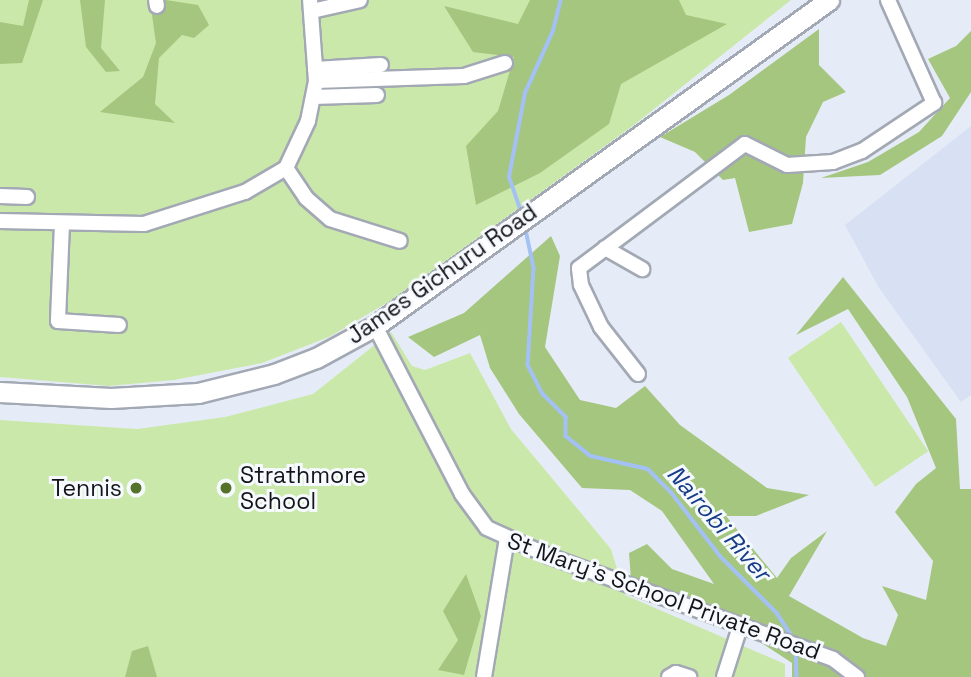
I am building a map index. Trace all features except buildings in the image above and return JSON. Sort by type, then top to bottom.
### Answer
[{"type":"main road","name":"James Gichuru Road","points":[[0,392],[111,398],[198,393],[274,374],[375,326],[828,0]]},
{"type":"street","points":[[0,221],[121,226],[174,217],[245,192],[286,168],[308,121],[313,97],[316,75],[311,5],[360,0]]},
{"type":"street","points":[[638,374],[601,327],[577,274],[605,248],[745,144],[787,165],[833,162],[862,150],[934,103],[888,0]]},
{"type":"street","points":[[316,75],[464,76],[505,64]]},
{"type":"street","points":[[316,75],[381,65]]},
{"type":"street","points":[[313,97],[377,95]]},
{"type":"street","points":[[286,168],[306,198],[330,219],[400,241]]},
{"type":"street","points":[[0,196],[27,197]]},
{"type":"street","points":[[62,224],[58,321],[119,326]]},
{"type":"street","points":[[605,248],[642,269]]},
{"type":"street","name":"St Mary's School Private Road","points":[[375,326],[462,494],[487,528],[740,627],[833,659],[857,677]]},
{"type":"street","points":[[484,677],[507,538]]},
{"type":"street","points":[[724,677],[740,627]]},
{"type":"street","points":[[669,677],[676,673],[690,677]]},
{"type":"shaded area","points":[[971,126],[971,395],[961,402],[879,288],[845,225]]},
{"type":"green space","points":[[0,0],[791,0],[634,125],[390,301],[329,337],[262,363],[174,380],[109,386],[0,377]]},
{"type":"green space","points":[[29,0],[43,0],[22,63],[0,64],[0,22],[23,26]]},
{"type":"green space","points":[[80,0],[105,0],[101,48],[120,71],[106,72],[86,47]]},
{"type":"green space","points":[[166,0],[198,5],[209,25],[194,38],[182,35],[159,58],[155,104],[175,123],[100,112],[143,77],[156,43],[152,15]]},
{"type":"green space","points":[[530,0],[679,0],[686,15],[727,24],[621,84],[609,124],[540,173],[476,205],[466,146],[498,111],[514,57],[473,52],[444,6],[518,24]]},
{"type":"green space","points":[[819,29],[819,65],[846,92],[823,102],[806,137],[803,183],[792,224],[749,232],[735,178],[723,180],[695,152],[660,137],[729,95]]},
{"type":"green space","points":[[971,31],[971,92],[942,136],[880,175],[821,178],[868,162],[919,132],[950,98],[928,59],[956,46]]},
{"type":"green space","points":[[551,236],[560,256],[545,347],[580,400],[616,408],[645,386],[680,425],[767,488],[809,495],[756,516],[726,516],[777,578],[791,558],[827,531],[789,596],[863,638],[886,646],[898,615],[882,586],[926,600],[933,561],[895,512],[916,484],[936,468],[907,397],[848,309],[796,335],[843,277],[956,419],[960,489],[971,489],[971,677],[792,677],[792,663],[760,642],[632,594],[629,553],[647,544],[672,569],[714,584],[662,511],[630,490],[582,488],[519,414],[490,368],[480,335],[434,357],[408,337],[464,313]]},
{"type":"green space","points":[[841,322],[928,451],[875,487],[788,358]]},
{"type":"green space","name":"Strathmore School","points":[[391,332],[412,366],[425,370],[470,353],[511,429],[611,549],[625,595],[785,664],[785,677],[0,677],[0,420],[137,429],[225,417],[313,394]]},
{"type":"green space","points":[[466,574],[481,616],[464,675],[438,670],[458,640],[443,611]]},
{"type":"green space","points":[[148,646],[157,677],[125,677],[132,651]]},
{"type":"waterway","name":"Nairobi River","points":[[522,215],[509,177],[525,93],[553,31],[561,0]]},
{"type":"waterway","name":"Nairobi River","points":[[525,225],[534,268],[528,365],[543,394],[566,417],[566,436],[591,456],[648,469],[671,492],[721,557],[777,613],[796,642]]},
{"type":"waterway","name":"Nairobi River","points":[[796,650],[797,677]]},
{"type":"place","name":"Tennis","points":[[136,488]]},
{"type":"place","name":"Strathmore School","points":[[226,488]]}]
